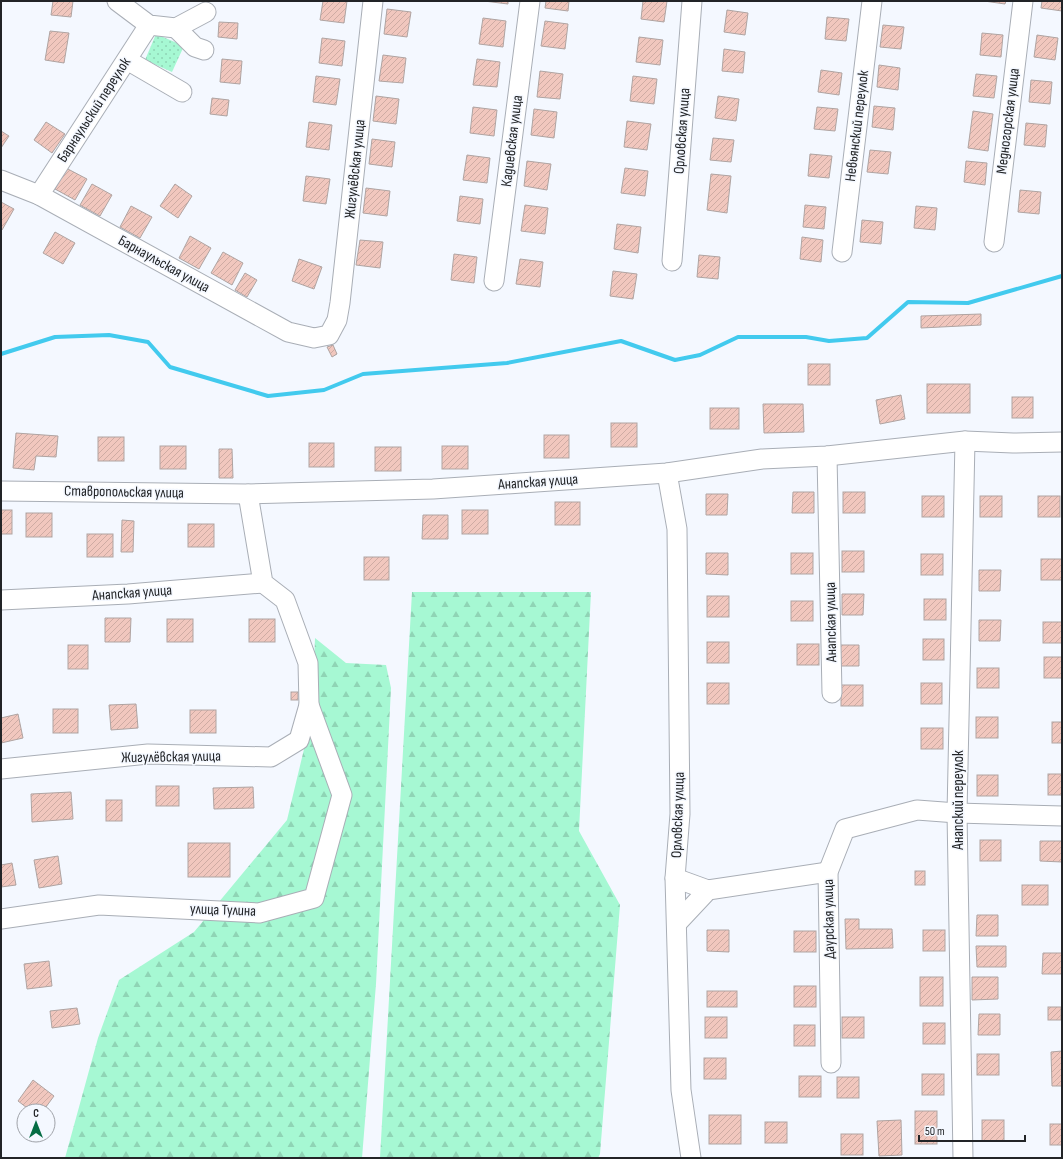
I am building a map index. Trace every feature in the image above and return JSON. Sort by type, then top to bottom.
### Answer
[{"type":"street","points":[[117,1],[149,25],[176,28],[206,12]]},
{"type":"street","name":"Жигулёвская улица","points":[[329,335],[337,320],[340,302],[373,1]]},
{"type":"street","name":"Кадиевская улица","points":[[494,281],[530,1]]},
{"type":"street","name":"Орловская улица","points":[[672,261],[692,1]]},
{"type":"street","name":"Невьянский переулок","points":[[842,252],[872,1]]},
{"type":"street","name":"Медногорская улица","points":[[994,242],[1023,1]]},
{"type":"street","name":"Барнаульский переулок","points":[[39,195],[149,25]]},
{"type":"street","points":[[176,28],[195,47],[204,50]]},
{"type":"street","points":[[127,60],[182,92]]},
{"type":"street","name":"Барнаульская улица","points":[[1,180],[39,195],[288,332],[314,338],[329,335]]},
{"type":"street","name":"Анапская улица","points":[[248,494],[433,489],[667,473],[762,459],[827,456],[965,442],[1062,442]]},
{"type":"street","name":"Анапский переулок","points":[[963,1158],[956,813],[965,442]]},
{"type":"street","name":"Анапская улица","points":[[827,456],[832,692]]},
{"type":"street","name":"Орловская улица","points":[[667,473],[677,530],[680,814],[675,878],[678,922],[681,1090],[691,1158]]},
{"type":"street","name":"Ставропольская улица","points":[[1,491],[248,494]]},
{"type":"street","points":[[248,494],[263,583],[285,600],[308,663],[309,705]]},
{"type":"street","name":"Анапская улица","points":[[1,600],[128,594],[263,583]]},
{"type":"street","name":"Жигулёвская улица","points":[[1,769],[148,754],[272,757],[299,740],[309,705]]},
{"type":"street","name":"улица Тулина","points":[[1,919],[99,905],[259,913],[314,898],[342,795],[309,705]]},
{"type":"street","name":"Даурская улица","points":[[831,1063],[828,872],[845,829],[917,810],[956,813],[1062,816]]},
{"type":"street","points":[[675,878],[708,890],[828,872]]},
{"type":"street","points":[[678,922],[708,890]]},
{"type":"green space","points":[[156,34],[184,46],[172,72],[145,60]]},
{"type":"green space","points":[[412,592],[591,592],[579,831],[620,905],[600,1154],[598,1158],[380,1158]]},
{"type":"green space","points":[[315,638],[346,663],[386,665],[391,688],[376,984],[362,1158],[65,1158],[98,1038],[119,980],[194,932],[287,820],[305,745],[313,693]]},
{"type":"building","points":[[53,1],[73,1],[71,17],[51,15]]},
{"type":"building","points":[[323,1],[347,1],[344,23],[320,20]]},
{"type":"building","points":[[484,1],[508,1],[508,4]]},
{"type":"building","points":[[546,1],[569,1],[568,11],[545,8]]},
{"type":"building","points":[[643,1],[667,1],[664,22],[641,19]]},
{"type":"building","points":[[984,1],[1006,1],[1005,4]]},
{"type":"building","points":[[1042,1],[1062,1],[1062,11],[1041,8]]},
{"type":"building","points":[[387,9],[411,12],[407,37],[384,34]]},
{"type":"building","points":[[727,10],[748,13],[745,35],[724,32]]},
{"type":"building","points":[[827,17],[849,19],[846,41],[825,39]]},
{"type":"building","points":[[483,18],[506,21],[503,47],[479,44]]},
{"type":"building","points":[[545,21],[568,24],[565,49],[541,46]]},
{"type":"building","points":[[219,22],[238,23],[237,39],[218,37]]},
{"type":"building","points":[[883,25],[904,27],[901,49],[880,47]]},
{"type":"building","points":[[50,31],[69,33],[64,63],[45,60]]},
{"type":"building","points":[[982,33],[1003,35],[1001,57],[980,55]]},
{"type":"building","points":[[1037,35],[1058,38],[1055,60],[1034,57]]},
{"type":"building","points":[[639,37],[663,40],[660,65],[636,62]]},
{"type":"building","points":[[322,38],[345,41],[342,66],[319,63]]},
{"type":"building","points":[[724,49],[745,52],[743,73],[722,71]]},
{"type":"building","points":[[383,55],[406,58],[403,83],[379,81]]},
{"type":"building","points":[[222,59],[242,61],[240,84],[220,82]]},
{"type":"building","points":[[477,59],[500,62],[497,87],[473,85]]},
{"type":"building","points":[[879,65],[900,68],[898,90],[877,87]]},
{"type":"building","points":[[821,70],[842,73],[839,95],[818,92]]},
{"type":"building","points":[[540,71],[563,74],[560,99],[537,97]]},
{"type":"building","points":[[976,74],[997,76],[994,98],[973,96]]},
{"type":"building","points":[[316,76],[340,79],[336,105],[313,102]]},
{"type":"building","points":[[633,76],[657,79],[654,104],[630,101]]},
{"type":"building","points":[[1031,80],[1052,82],[1050,104],[1029,102]]},
{"type":"building","points":[[376,96],[399,99],[396,124],[373,121]]},
{"type":"building","points":[[718,96],[739,99],[736,121],[715,118]]},
{"type":"building","points":[[212,98],[229,100],[227,116],[210,114]]},
{"type":"building","points":[[874,106],[895,108],[893,130],[872,127]]},
{"type":"building","points":[[473,107],[497,110],[494,136],[470,133]]},
{"type":"building","points":[[817,107],[838,109],[835,131],[814,129]]},
{"type":"building","points":[[534,109],[557,112],[554,138],[531,135]]},
{"type":"building","points":[[973,111],[993,114],[988,151],[968,148]]},
{"type":"building","points":[[627,121],[651,124],[647,150],[624,147]]},
{"type":"building","points":[[46,122],[65,134],[52,153],[34,140]]},
{"type":"building","points":[[309,122],[332,125],[329,150],[306,147]]},
{"type":"building","points":[[1026,123],[1047,125],[1045,147],[1024,145]]},
{"type":"building","points":[[1,131],[9,136],[1,148]]},
{"type":"building","points":[[713,138],[734,140],[731,162],[710,160]]},
{"type":"building","points":[[372,139],[395,142],[392,167],[369,164]]},
{"type":"building","points":[[870,150],[891,152],[888,174],[867,172]]},
{"type":"building","points":[[810,154],[832,156],[829,178],[808,176]]},
{"type":"building","points":[[467,155],[490,158],[487,183],[463,180]]},
{"type":"building","points":[[527,161],[551,164],[547,190],[524,186]]},
{"type":"building","points":[[966,161],[987,163],[985,185],[964,182]]},
{"type":"building","points":[[66,168],[87,179],[75,200],[55,189]]},
{"type":"building","points":[[625,168],[648,171],[645,196],[621,193]]},
{"type":"building","points":[[711,174],[731,176],[727,213],[707,210]]},
{"type":"building","points":[[306,176],[330,179],[326,204],[303,201]]},
{"type":"building","points":[[92,184],[112,195],[100,216],[80,205]]},
{"type":"building","points":[[175,184],[192,196],[178,218],[160,206]]},
{"type":"building","points":[[366,188],[390,191],[387,216],[363,213]]},
{"type":"building","points":[[1020,190],[1041,192],[1039,214],[1018,212]]},
{"type":"building","points":[[460,196],[483,199],[480,224],[457,221]]},
{"type":"building","points":[[1,202],[14,209],[2,230],[1,230]]},
{"type":"building","points":[[525,205],[548,208],[545,234],[521,231]]},
{"type":"building","points":[[805,205],[826,207],[824,229],[803,227]]},
{"type":"building","points":[[131,206],[152,217],[140,238],[120,227]]},
{"type":"building","points":[[916,206],[937,208],[935,230],[914,228]]},
{"type":"building","points":[[862,220],[883,222],[881,244],[860,242]]},
{"type":"building","points":[[617,224],[641,227],[638,253],[614,249]]},
{"type":"building","points":[[55,232],[75,243],[63,264],[43,253]]},
{"type":"building","points":[[190,236],[211,248],[199,269],[179,258]]},
{"type":"building","points":[[802,237],[823,240],[821,262],[800,259]]},
{"type":"building","points":[[360,240],[383,242],[380,268],[356,265]]},
{"type":"building","points":[[223,252],[243,263],[232,285],[211,273]]},
{"type":"building","points":[[454,254],[477,257],[474,283],[451,280]]},
{"type":"building","points":[[699,255],[720,257],[718,279],[697,277]]},
{"type":"building","points":[[299,259],[322,267],[314,289],[292,281]]},
{"type":"building","points":[[520,259],[543,262],[540,287],[516,284]]},
{"type":"building","points":[[613,271],[637,274],[633,299],[610,296]]},
{"type":"building","points":[[245,273],[257,280],[247,297],[235,290]]},
{"type":"building","points":[[981,314],[981,325],[921,328],[921,316]]},
{"type":"building","points":[[333,345],[337,354],[332,357],[327,347]]},
{"type":"building","points":[[808,364],[830,364],[830,385],[808,385]]},
{"type":"building","points":[[927,384],[970,384],[970,413],[927,413]]},
{"type":"building","points":[[901,395],[905,419],[880,424],[876,400]]},
{"type":"building","points":[[1012,397],[1033,397],[1033,418],[1012,418]]},
{"type":"building","points":[[763,404],[803,404],[804,432],[764,433]]},
{"type":"building","points":[[710,408],[739,408],[739,429],[710,429]]},
{"type":"building","points":[[611,423],[637,423],[637,447],[611,447]]},
{"type":"building","points":[[16,433],[58,436],[56,457],[36,456],[34,470],[13,468]]},
{"type":"building","points":[[544,435],[569,435],[569,458],[544,458]]},
{"type":"building","points":[[98,437],[124,437],[124,461],[98,461]]},
{"type":"building","points":[[309,443],[334,443],[334,467],[309,467]]},
{"type":"building","points":[[160,446],[186,446],[186,469],[160,469]]},
{"type":"building","points":[[442,446],[468,446],[468,469],[442,469]]},
{"type":"building","points":[[375,447],[401,447],[401,471],[375,471]]},
{"type":"building","points":[[219,449],[232,449],[233,478],[219,478]]},
{"type":"building","points":[[793,492],[814,492],[814,513],[792,513]]},
{"type":"building","points":[[843,492],[865,492],[865,513],[843,513]]},
{"type":"building","points":[[706,494],[728,494],[727,515],[706,515]]},
{"type":"building","points":[[922,496],[944,496],[944,517],[922,517]]},
{"type":"building","points":[[980,496],[1002,496],[1002,517],[980,517]]},
{"type":"building","points":[[1038,496],[1060,496],[1060,517],[1038,517]]},
{"type":"building","points":[[555,502],[580,502],[580,525],[555,525]]},
{"type":"building","points":[[1,510],[12,510],[12,534],[1,534]]},
{"type":"building","points":[[462,510],[488,510],[488,534],[462,534]]},
{"type":"building","points":[[26,513],[52,513],[52,537],[26,537]]},
{"type":"building","points":[[423,515],[448,515],[448,539],[422,539]]},
{"type":"building","points":[[122,520],[134,521],[133,552],[121,552]]},
{"type":"building","points":[[188,524],[214,524],[214,547],[188,547]]},
{"type":"building","points":[[87,534],[113,534],[113,557],[87,557]]},
{"type":"building","points":[[842,551],[864,551],[864,572],[842,572]]},
{"type":"building","points":[[706,553],[728,553],[728,575],[706,574]]},
{"type":"building","points":[[791,553],[813,553],[813,574],[791,574]]},
{"type":"building","points":[[921,554],[943,554],[943,575],[921,575]]},
{"type":"building","points":[[364,557],[389,557],[389,580],[364,580]]},
{"type":"building","points":[[1041,559],[1062,559],[1062,580],[1041,580]]},
{"type":"building","points":[[979,570],[1001,570],[1000,591],[979,591]]},
{"type":"building","points":[[842,594],[864,594],[863,615],[842,615]]},
{"type":"building","points":[[707,596],[729,596],[729,617],[707,617]]},
{"type":"building","points":[[924,599],[946,599],[946,620],[924,620]]},
{"type":"building","points":[[791,601],[813,601],[813,621],[791,621]]},
{"type":"building","points":[[105,618],[131,618],[130,642],[105,642]]},
{"type":"building","points":[[167,619],[193,619],[193,642],[167,642]]},
{"type":"building","points":[[249,619],[275,619],[275,642],[249,642]]},
{"type":"building","points":[[979,620],[1001,620],[1000,641],[979,641]]},
{"type":"building","points":[[1043,622],[1062,622],[1062,643],[1043,643]]},
{"type":"building","points":[[923,639],[944,639],[944,660],[923,660]]},
{"type":"building","points":[[707,642],[729,642],[729,663],[707,663]]},
{"type":"building","points":[[797,644],[819,644],[819,665],[797,665]]},
{"type":"building","points":[[68,645],[88,645],[88,669],[68,669]]},
{"type":"building","points":[[838,645],[859,645],[859,666],[837,666]]},
{"type":"building","points":[[1044,657],[1062,657],[1062,678],[1044,678]]},
{"type":"building","points":[[977,668],[999,668],[999,688],[977,688]]},
{"type":"building","points":[[707,683],[729,683],[729,704],[707,704]]},
{"type":"building","points":[[921,683],[942,683],[942,704],[921,704]]},
{"type":"building","points":[[841,685],[863,685],[863,706],[841,706]]},
{"type":"building","points":[[291,692],[298,692],[298,700],[291,700]]},
{"type":"building","points":[[136,704],[138,728],[111,730],[109,705]]},
{"type":"building","points":[[53,709],[78,709],[78,733],[53,733]]},
{"type":"building","points":[[190,710],[216,710],[216,733],[190,733]]},
{"type":"building","points":[[18,714],[23,738],[1,743],[1,718]]},
{"type":"building","points":[[976,717],[998,717],[998,738],[976,738]]},
{"type":"building","points":[[1052,722],[1062,722],[1062,743],[1052,743]]},
{"type":"building","points":[[921,728],[943,728],[943,749],[921,749]]},
{"type":"building","points":[[1048,774],[1062,774],[1062,795],[1048,795]]},
{"type":"building","points":[[977,775],[998,775],[998,796],[977,796]]},
{"type":"building","points":[[156,786],[179,786],[179,806],[156,806]]},
{"type":"building","points":[[253,787],[254,808],[214,809],[213,788]]},
{"type":"building","points":[[71,792],[73,819],[32,822],[31,794]]},
{"type":"building","points":[[106,800],[122,800],[122,821],[106,821]]},
{"type":"building","points":[[980,840],[1001,840],[1001,861],[980,861]]},
{"type":"building","points":[[1040,841],[1062,841],[1062,862],[1040,861]]},
{"type":"building","points":[[188,843],[230,843],[230,877],[188,877]]},
{"type":"building","points":[[58,856],[62,884],[39,888],[34,860]]},
{"type":"building","points":[[12,863],[16,885],[1,887],[1,865]]},
{"type":"building","points":[[915,871],[925,871],[925,885],[915,885]]},
{"type":"building","points":[[1022,885],[1048,885],[1048,905],[1022,905]]},
{"type":"building","points":[[977,915],[998,915],[998,936],[976,936]]},
{"type":"building","points":[[845,919],[859,919],[859,929],[892,929],[893,948],[846,949]]},
{"type":"building","points":[[707,930],[729,930],[729,952],[707,951]]},
{"type":"building","points":[[923,930],[945,930],[945,951],[923,951]]},
{"type":"building","points":[[794,931],[816,931],[816,952],[794,952]]},
{"type":"building","points":[[976,946],[1006,946],[1006,967],[977,967]]},
{"type":"building","points":[[1043,953],[1062,953],[1062,974],[1042,974]]},
{"type":"building","points":[[49,961],[52,986],[27,989],[24,964]]},
{"type":"building","points":[[920,977],[943,977],[943,1006],[920,1006]]},
{"type":"building","points":[[972,977],[998,977],[998,999],[972,1000]]},
{"type":"building","points":[[794,986],[816,986],[816,1007],[794,1007]]},
{"type":"building","points":[[707,991],[737,991],[737,1007],[707,1007]]},
{"type":"building","points":[[1048,1007],[1061,1007],[1061,1020],[1048,1020]]},
{"type":"building","points":[[77,1008],[80,1024],[52,1028],[50,1011]]},
{"type":"building","points":[[979,1014],[1000,1014],[1000,1035],[978,1035]]},
{"type":"building","points":[[705,1017],[727,1017],[727,1038],[705,1038]]},
{"type":"building","points":[[842,1017],[864,1017],[864,1038],[842,1038]]},
{"type":"building","points":[[923,1023],[945,1023],[945,1044],[923,1044]]},
{"type":"building","points":[[794,1025],[815,1025],[815,1046],[794,1046]]},
{"type":"building","points":[[1062,1051],[1062,1086],[1052,1086],[1051,1052]]},
{"type":"building","points":[[977,1054],[999,1054],[999,1075],[977,1075]]},
{"type":"building","points":[[704,1058],[726,1058],[726,1079],[704,1079]]},
{"type":"building","points":[[922,1074],[944,1074],[944,1095],[922,1095]]},
{"type":"building","points":[[799,1076],[821,1076],[821,1097],[799,1097]]},
{"type":"building","points":[[837,1077],[859,1077],[859,1098],[837,1098]]},
{"type":"building","points":[[33,1080],[54,1096],[49,1103],[21,1103],[18,1101]]},
{"type":"building","points":[[915,1111],[937,1111],[937,1144],[915,1144]]},
{"type":"building","points":[[709,1115],[741,1115],[741,1144],[709,1144]]},
{"type":"building","points":[[901,1120],[902,1155],[879,1156],[877,1121]]},
{"type":"building","points":[[982,1120],[1004,1120],[1004,1141],[982,1141]]},
{"type":"building","points":[[765,1122],[787,1122],[787,1143],[765,1143]]},
{"type":"building","points":[[1050,1124],[1062,1124],[1062,1145],[1050,1145]]},
{"type":"building","points":[[841,1134],[863,1134],[863,1155],[841,1155]]},
{"type":"waterway","points":[[1,354],[55,337],[109,335],[148,342],[170,367],[268,396],[324,390],[363,374],[507,363],[621,341],[675,360],[700,355],[738,337],[806,337],[829,341],[867,338],[908,302],[968,303],[1062,276]]}]
